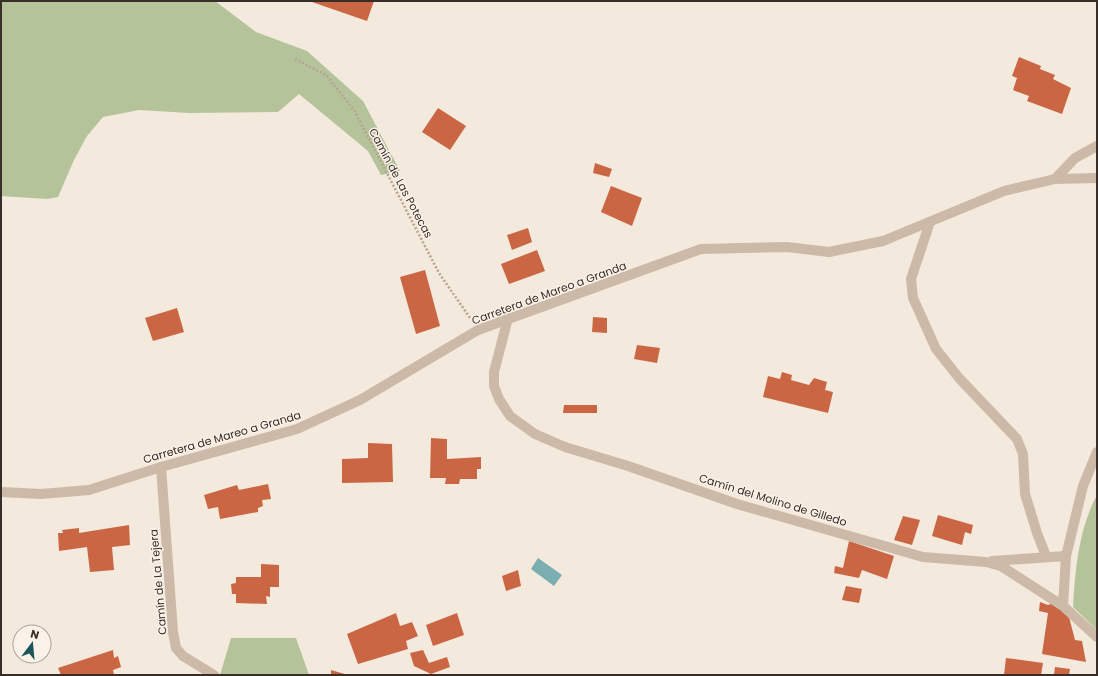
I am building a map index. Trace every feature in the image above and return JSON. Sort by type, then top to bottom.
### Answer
[{"type":"street","points":[[1055,179],[1075,158],[1097,146]]},
{"type":"street","name":"Carretera de Mareo a Granda","points":[[1,492],[41,494],[89,490],[161,467],[297,429],[360,400],[478,330],[701,249],[787,247],[829,252],[883,241],[1004,191],[1055,179],[1097,178]]},
{"type":"street","points":[[930,222],[911,279],[913,298],[936,349],[959,378],[1017,439],[1023,454],[1025,494],[1046,556]]},
{"type":"street","name":"Camín del Molino de Gilledo","points":[[508,318],[494,372],[494,386],[498,398],[510,416],[535,434],[565,447],[628,466],[744,506],[923,556],[986,562],[1001,566],[1063,606],[1097,637]]},
{"type":"street","points":[[1063,606],[1066,556],[1083,486],[1097,452]]},
{"type":"street","name":"Camín de La Tejera","points":[[161,467],[173,632],[176,648],[183,656],[214,675]]},
{"type":"street","points":[[986,562],[1046,556],[1066,556]]},
{"type":"path","name":"Camín de Las Potecas","points":[[296,59],[326,75],[354,110],[439,273],[478,330]]},
{"type":"green space","points":[[1,1],[215,1],[256,32],[307,51],[363,101],[400,171],[381,175],[368,151],[299,94],[278,112],[189,113],[139,110],[103,117],[87,136],[74,160],[58,197],[47,199],[1,196]]},
{"type":"green space","points":[[1097,495],[1097,630],[1073,607],[1075,579],[1082,535]]},
{"type":"green space","points":[[231,638],[296,638],[309,675],[220,675]]},
{"type":"water","points":[[538,558],[562,575],[554,586],[531,569]]},
{"type":"building","points":[[309,1],[374,1],[367,21]]},
{"type":"building","points":[[1019,57],[1041,66],[1040,69],[1055,75],[1053,79],[1071,88],[1062,114],[1027,101],[1029,96],[1013,90],[1017,78],[1012,76]]},
{"type":"building","points":[[438,108],[466,126],[450,150],[422,132]]},
{"type":"building","points":[[595,163],[612,169],[609,177],[593,173]]},
{"type":"building","points":[[611,186],[642,198],[632,226],[601,212]]},
{"type":"building","points":[[528,228],[532,242],[512,250],[507,235]]},
{"type":"building","points":[[537,250],[545,271],[509,284],[501,264]]},
{"type":"building","points":[[425,270],[440,326],[416,334],[400,277]]},
{"type":"building","points":[[177,308],[184,332],[153,341],[145,318]]},
{"type":"building","points":[[593,317],[607,318],[607,333],[592,332]]},
{"type":"building","points":[[637,345],[660,348],[657,363],[634,359]]},
{"type":"building","points":[[782,372],[792,375],[791,380],[809,385],[814,378],[827,382],[825,390],[833,392],[828,413],[763,397],[768,376],[780,379]]},
{"type":"building","points":[[564,405],[597,405],[597,413],[563,413]]},
{"type":"building","points":[[431,438],[447,439],[447,459],[481,457],[481,469],[477,469],[477,479],[460,479],[459,484],[445,484],[446,478],[430,478]]},
{"type":"building","points":[[368,443],[392,444],[393,482],[342,483],[342,459],[368,458]]},
{"type":"building","points":[[268,484],[271,499],[262,500],[263,506],[258,508],[258,512],[220,519],[218,507],[208,509],[204,495],[237,485],[239,490]]},
{"type":"building","points":[[938,515],[973,525],[971,534],[965,532],[962,545],[932,536]]},
{"type":"building","points":[[903,516],[920,520],[912,545],[894,540]]},
{"type":"building","points":[[129,525],[130,545],[112,547],[114,570],[90,572],[87,547],[59,551],[58,533],[63,533],[62,530],[79,528],[79,533]]},
{"type":"building","points":[[849,541],[894,556],[887,579],[862,570],[859,578],[834,573],[835,566],[843,568]]},
{"type":"building","points":[[261,564],[279,565],[279,587],[270,587],[270,597],[266,596],[267,604],[236,603],[236,594],[232,594],[231,584],[236,583],[236,577],[261,577]]},
{"type":"building","points":[[518,570],[521,586],[506,591],[502,576]]},
{"type":"building","points":[[846,586],[862,589],[859,603],[842,600]]},
{"type":"building","points":[[1040,602],[1048,605],[1053,603],[1069,617],[1075,640],[1082,641],[1086,662],[1042,654],[1048,613],[1039,611]]},
{"type":"building","points":[[396,613],[400,626],[412,622],[418,636],[406,641],[408,649],[358,664],[347,634]]},
{"type":"building","points":[[457,613],[464,635],[433,646],[426,625]]},
{"type":"building","points":[[113,650],[114,658],[118,656],[121,667],[113,670],[114,675],[61,675],[58,668]]},
{"type":"building","points":[[423,650],[429,663],[447,657],[450,667],[431,674],[414,666],[410,653]]},
{"type":"building","points":[[1006,658],[1043,663],[1041,675],[1004,675]]},
{"type":"building","points":[[1055,667],[1070,669],[1069,675],[1054,675]]},
{"type":"building","points":[[331,670],[348,675],[331,675]]}]
